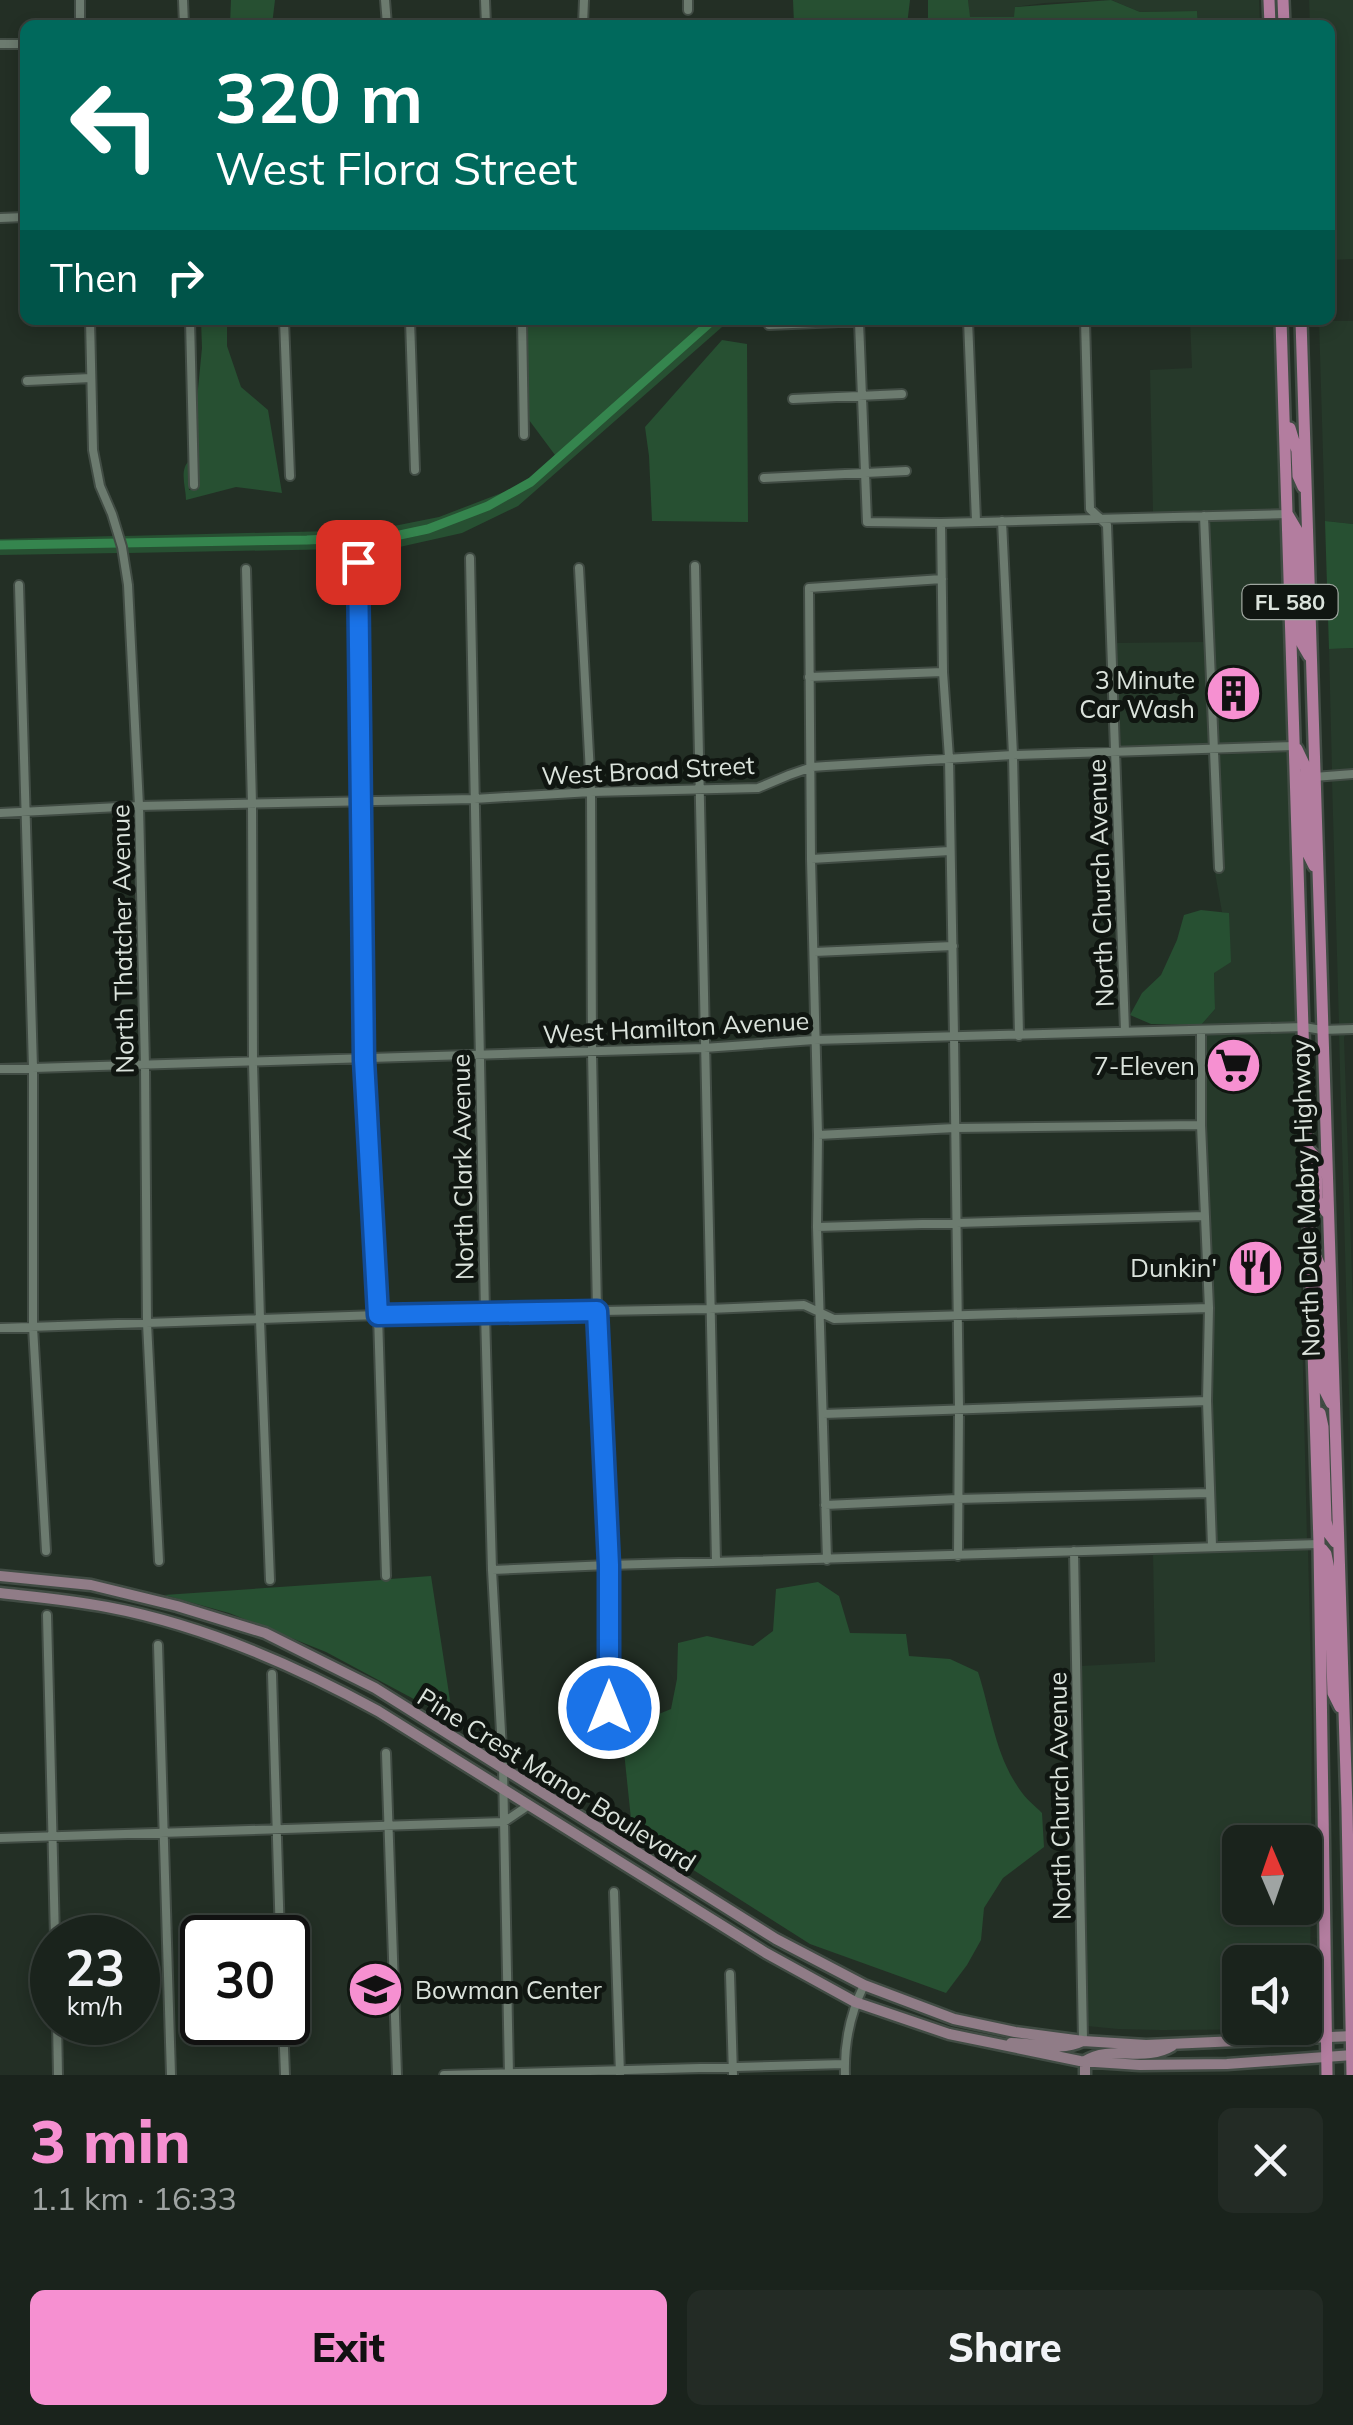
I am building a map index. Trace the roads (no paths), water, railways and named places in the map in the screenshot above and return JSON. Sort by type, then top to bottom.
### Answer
[{"type":"main road","name":"North Dale Mabry Highway","points":[[1281,325],[1319,1544],[1327,2075]]},
{"type":"main road","name":"North Dale Mabry Highway","points":[[1300,325],[1342,1710],[1350,1808],[1352,2075]]},
{"type":"main road","points":[[1284,414],[1296,451],[1298,476],[1306,490]]},
{"type":"main road","points":[[1288,514],[1298,532],[1302,644],[1311,660]]},
{"type":"main road","points":[[1294,746],[1306,768],[1307,852],[1318,875]]},
{"type":"main road","points":[[1307,1148],[1316,1158],[1317,1200],[1328,1214]]},
{"type":"main road","points":[[1310,1243],[1320,1266],[1323,1387],[1333,1407]]},
{"type":"main road","points":[[1314,1394],[1323,1427],[1326,1520],[1337,1544]]},
{"type":"main road","points":[[1319,1544],[1329,1569],[1333,1693],[1342,1710]]},
{"type":"main road","name":"Pine Crest Manor Boulevard","points":[[0,1576],[91,1585],[265,1632],[374,1688],[776,1939],[864,1985],[954,2019],[1015,2032],[1084,2040],[1176,2044],[1352,2036]]},
{"type":"main road","name":"Pine Crest Manor Boulevard","points":[[0,1593],[143,1615],[259,1652],[321,1679],[530,1804],[766,1953],[856,2002],[949,2034],[1085,2061],[1140,2065],[1227,2064],[1352,2055]]},
{"type":"main road","name":"Pine Crest Manor Boulevard","points":[[990,2043],[1034,2043],[1061,2048],[1084,2040]]},
{"type":"main road","name":"Pine Crest Manor Boulevard","points":[[1085,2061],[1098,2054],[1153,2054],[1176,2044]]},
{"type":"main road","points":[[1085,2061],[1085,2075]]},
{"type":"street","name":"North Thatcher Avenue","points":[[90,325],[94,450],[100,486],[122,547],[128,585],[139,806],[147,1323],[160,1561]]},
{"type":"street","points":[[190,325],[194,485]]},
{"type":"street","points":[[284,325],[290,476]]},
{"type":"street","points":[[410,325],[415,470]]},
{"type":"street","points":[[522,325],[524,435]]},
{"type":"street","points":[[859,325],[866,522],[1288,514]]},
{"type":"street","points":[[968,325],[976,522]]},
{"type":"street","name":"North Church Avenue","points":[[1085,325],[1090,509],[1107,525],[1124,1031]]},
{"type":"street","points":[[27,381],[92,378]]},
{"type":"street","points":[[793,399],[902,394]]},
{"type":"street","points":[[764,478],[906,471]]},
{"type":"street","points":[[1204,516],[1219,868]]},
{"type":"street","points":[[1002,520],[1013,754],[1019,1036]]},
{"type":"street","points":[[941,523],[953,946],[960,1409],[958,1556]]},
{"type":"street","name":"North Clark Avenue","points":[[470,558],[485,1313],[492,1570],[503,1768],[509,2074]]},
{"type":"street","points":[[358,562],[364,1060],[378,1315],[386,1576]]},
{"type":"street","points":[[695,566],[716,1562]]},
{"type":"street","points":[[579,568],[592,792],[592,1052],[597,1311],[609,1565],[609,1708]]},
{"type":"street","points":[[246,569],[253,1063],[270,1580]]},
{"type":"street","points":[[827,1560],[817,1227],[809,588],[942,580]]},
{"type":"street","points":[[19,585],[33,1068],[33,1327],[46,1551]]},
{"type":"street","points":[[809,677],[943,672]]},
{"type":"street","name":"West Broad Street","points":[[0,812],[758,788],[812,768],[1013,754],[1294,746]]},
{"type":"street","points":[[1314,777],[1353,774]]},
{"type":"street","points":[[812,859],[950,851]]},
{"type":"street","points":[[814,952],[953,946]]},
{"type":"street","name":"West Hamilton Avenue","points":[[0,1069],[592,1052],[814,1040],[1353,1028]]},
{"type":"street","points":[[1201,1030],[1212,1546]]},
{"type":"street","points":[[818,1135],[955,1128],[1201,1125]]},
{"type":"street","points":[[817,1227],[1205,1216]]},
{"type":"street","points":[[0,1328],[804,1304],[834,1319],[1209,1308]]},
{"type":"street","points":[[823,1414],[1207,1401]]},
{"type":"street","points":[[825,1504],[1210,1493]]},
{"type":"street","points":[[492,1570],[1319,1544]]},
{"type":"street","points":[[1337,1544],[1353,1544]]},
{"type":"street","name":"North Church Avenue","points":[[1074,1551],[1084,2040]]},
{"type":"street","points":[[47,1615],[55,1915]]},
{"type":"street","points":[[158,1644],[171,2075]]},
{"type":"street","points":[[272,1674],[279,1915]]},
{"type":"street","points":[[386,1754],[396,2075]]},
{"type":"street","points":[[0,1838],[504,1822],[530,1804]]},
{"type":"street","points":[[614,1892],[620,2072]]},
{"type":"street","points":[[730,1974],[733,2071]]},
{"type":"street","points":[[845,2075],[856,2002],[864,1985]]},
{"type":"street","points":[[57,2045],[58,2075]]},
{"type":"street","points":[[284,2045],[285,2075]]},
{"type":"street","points":[[444,2075],[733,2071],[844,2064]]},
{"type":"waterway","points":[[0,545],[307,540],[395,536],[428,529],[488,506],[531,482],[707,325]]},
{"type":"place","name":"3 Minute Car Wash","points":[[1234,693]]},
{"type":"place","name":"7-Eleven","points":[[1234,1065]]},
{"type":"place","name":"Dunkin'","points":[[1256,1267]]},
{"type":"place","name":"Bowman Center","points":[[376,1989]]}]
